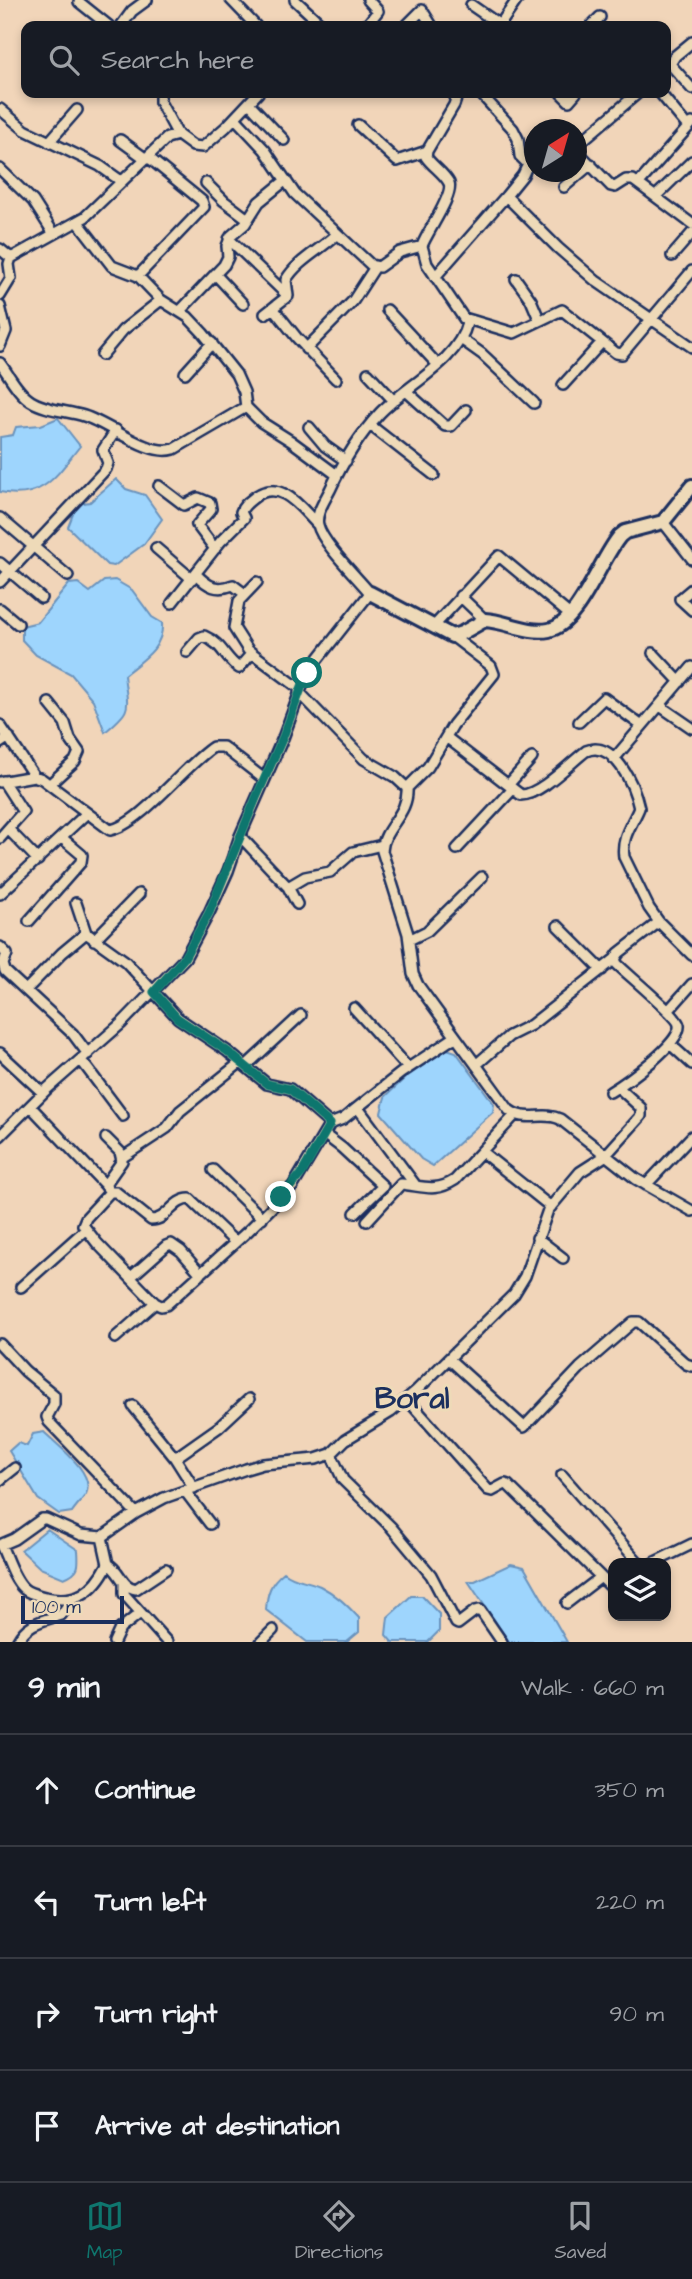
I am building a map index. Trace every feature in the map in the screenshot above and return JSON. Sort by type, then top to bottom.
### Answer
[{"type":"main road","points":[[370,593],[452,636],[485,620],[550,630],[570,615],[620,537],[625,532],[663,522],[692,486]]},
{"type":"street","points":[[125,21],[132,11],[147,0]]},
{"type":"street","points":[[231,0],[251,21]]},
{"type":"street","points":[[295,0],[318,21]]},
{"type":"street","points":[[368,0],[377,9]]},
{"type":"street","points":[[369,21],[386,0]]},
{"type":"street","points":[[501,21],[509,1]]},
{"type":"street","points":[[79,2],[102,21]]},
{"type":"street","points":[[470,5],[492,21]]},
{"type":"street","points":[[411,21],[422,10],[429,21]]},
{"type":"street","points":[[596,21],[600,17]]},
{"type":"street","points":[[671,62],[692,42]]},
{"type":"street","points":[[671,65],[692,89]]},
{"type":"street","points":[[160,98],[178,135],[193,146],[203,147],[254,98]]},
{"type":"street","points":[[317,524],[337,475],[370,425],[394,401],[438,365],[461,340],[467,323],[427,264],[422,246],[450,187],[449,182],[426,157],[427,151],[454,105],[455,98]]},
{"type":"street","points":[[485,98],[513,129],[518,139],[519,154],[524,158]]},
{"type":"street","points":[[587,138],[632,98]]},
{"type":"street","points":[[639,183],[690,125],[665,98]]},
{"type":"street","points":[[249,103],[284,140]]},
{"type":"street","points":[[0,109],[25,130],[100,166],[121,181]]},
{"type":"street","points":[[49,142],[77,110]]},
{"type":"street","points":[[235,118],[265,150],[295,194],[365,261],[375,267]]},
{"type":"street","points":[[358,125],[397,161],[427,151]]},
{"type":"street","points":[[10,258],[78,222],[167,138],[178,135]]},
{"type":"street","points":[[120,140],[202,201],[204,207],[138,276]]},
{"type":"street","points":[[587,160],[613,187],[629,179],[639,183],[692,224]]},
{"type":"street","points":[[656,196],[692,161]]},
{"type":"street","points":[[564,187],[591,164]]},
{"type":"street","points":[[0,169],[33,201],[54,234]]},
{"type":"street","points":[[435,277],[524,174]]},
{"type":"street","points":[[180,311],[227,261],[229,239],[248,219],[259,202],[286,180]]},
{"type":"street","points":[[206,183],[248,219]]},
{"type":"street","points":[[506,196],[552,243],[596,281],[692,347]]},
{"type":"street","points":[[78,222],[108,262],[117,269],[138,276],[161,300],[180,311],[212,343],[236,374],[244,391],[246,407],[261,422],[337,475]]},
{"type":"street","points":[[672,256],[692,233]]},
{"type":"street","points":[[288,296],[286,280],[292,270],[336,234]]},
{"type":"street","points":[[229,239],[288,296]]},
{"type":"street","points":[[306,349],[353,301],[375,267],[400,252],[422,246]]},
{"type":"street","points":[[0,249],[10,258]]},
{"type":"street","points":[[0,296],[11,278],[10,258]]},
{"type":"street","points":[[464,318],[514,333],[562,310],[615,353],[622,354],[692,271]]},
{"type":"street","points":[[215,274],[243,304]]},
{"type":"street","points":[[516,279],[531,300],[539,319]]},
{"type":"street","points":[[288,296],[269,311],[336,379]]},
{"type":"street","points":[[102,355],[117,336],[161,300]]},
{"type":"street","points":[[0,306],[6,331],[0,346]]},
{"type":"street","points":[[387,310],[438,365]]},
{"type":"street","points":[[461,340],[482,354],[534,403]]},
{"type":"street","points":[[563,385],[602,342]]},
{"type":"street","points":[[185,373],[212,343]]},
{"type":"street","points":[[0,363],[32,402],[86,416],[142,446],[170,450],[246,407]]},
{"type":"street","points":[[368,373],[394,401]]},
{"type":"street","points":[[406,391],[445,426],[451,426],[466,410]]},
{"type":"street","points":[[370,425],[434,475]]},
{"type":"street","points":[[309,427],[326,446],[346,461]]},
{"type":"street","points":[[0,582],[106,469],[108,463],[103,450],[116,430]]},
{"type":"street","points":[[159,486],[184,505],[198,498],[210,503],[211,509],[197,525],[215,549]]},
{"type":"street","points":[[0,1136],[154,992],[190,950],[223,881],[283,737],[299,690],[314,662],[370,593],[327,542],[317,524],[288,497],[268,490],[244,506],[241,512],[244,518],[172,603]]},
{"type":"street","points":[[0,518],[68,576]]},
{"type":"street","points":[[663,522],[692,559]]},
{"type":"street","points":[[156,548],[206,584],[222,589],[233,585],[246,594]]},
{"type":"street","points":[[434,626],[499,556],[570,615]]},
{"type":"street","points":[[0,563],[41,598]]},
{"type":"street","points":[[257,582],[238,604],[233,624],[244,645],[299,690],[364,759],[395,777],[407,788],[408,799],[383,845],[392,888],[409,940],[413,974],[418,985],[515,1115],[530,1118],[556,1117],[646,1185],[692,1211]]},
{"type":"street","points":[[692,589],[680,599],[692,610]]},
{"type":"street","points":[[460,596],[485,620]]},
{"type":"street","points":[[0,609],[18,624]]},
{"type":"street","points":[[187,652],[204,636],[217,642],[232,663],[239,668],[252,653]]},
{"type":"street","points":[[407,788],[428,767],[453,725],[494,674],[491,666],[452,636]]},
{"type":"street","points":[[653,653],[680,682]]},
{"type":"street","points":[[614,759],[692,667]]},
{"type":"street","points":[[579,722],[604,698],[642,726]]},
{"type":"street","points":[[49,703],[65,723],[70,739],[79,752],[75,761],[50,784]]},
{"type":"street","points":[[660,706],[692,728]]},
{"type":"street","points":[[0,725],[34,776],[50,784],[110,830],[118,829],[168,789],[206,751],[217,746],[264,779]]},
{"type":"street","points":[[0,743],[9,737]]},
{"type":"street","points":[[446,737],[521,795],[531,793],[586,751],[601,748],[614,759],[634,789],[639,807],[625,833],[622,848],[624,857],[649,908],[692,955]]},
{"type":"street","points":[[457,849],[531,758]]},
{"type":"street","points":[[0,838],[23,812],[1,782],[34,776]]},
{"type":"street","points":[[0,894],[87,813]]},
{"type":"street","points":[[9,830],[38,860]]},
{"type":"street","points":[[240,836],[288,887],[297,904]]},
{"type":"street","points":[[29,921],[82,862],[82,855],[62,838]]},
{"type":"street","points":[[288,887],[305,877],[330,872],[353,852],[383,845]]},
{"type":"street","points":[[409,940],[427,930],[482,877]]},
{"type":"street","points":[[94,940],[139,894]]},
{"type":"street","points":[[76,903],[86,933],[125,961],[177,1018],[244,1064],[267,1084],[290,1089],[330,1124]]},
{"type":"street","points":[[476,1065],[509,1036],[531,1025],[602,970],[659,922]]},
{"type":"street","points":[[558,926],[602,970]]},
{"type":"street","points":[[26,990],[86,933]]},
{"type":"street","points":[[0,947],[7,954],[3,964],[5,971],[73,1034],[84,1057],[123,1116]]},
{"type":"street","points":[[72,1599],[51,1598],[24,1590],[0,1545],[46,1519],[81,1535],[102,1537],[136,1513],[164,1498],[263,1464],[316,1459],[331,1454],[351,1436],[407,1399],[514,1294],[525,1276],[543,1219],[551,1207],[580,1172],[605,1156],[641,1116],[643,1111],[614,1090],[640,1072],[670,1044],[680,1027],[669,1010],[617,964],[615,959]]},
{"type":"street","points":[[669,1010],[692,984]]},
{"type":"street","points":[[354,1008],[408,1068]]},
{"type":"street","points":[[301,1015],[244,1064],[180,1111],[167,1128],[122,1157],[108,1188],[86,1218],[83,1225],[85,1230],[155,1303],[161,1306],[166,1305],[201,1274],[293,1186],[330,1124],[344,1119],[408,1068],[455,1037]]},
{"type":"street","points":[[670,1044],[692,1064]]},
{"type":"street","points":[[0,1053],[43,1093]]},
{"type":"street","points":[[31,1107],[108,1188],[151,1220],[159,1220],[181,1200],[190,1199],[235,1242]]},
{"type":"street","points":[[358,1108],[416,1186]]},
{"type":"street","points":[[367,1221],[401,1184],[431,1189],[444,1187],[455,1180],[515,1115]]},
{"type":"street","points":[[325,1135],[349,1153],[383,1186],[355,1213]]},
{"type":"street","points":[[646,1185],[692,1136]]},
{"type":"street","points":[[106,1138],[122,1157]]},
{"type":"street","points":[[482,1152],[551,1207]]},
{"type":"street","points":[[213,1170],[262,1218]]},
{"type":"street","points":[[21,1287],[85,1230]]},
{"type":"street","points":[[537,1238],[562,1258]]},
{"type":"street","points":[[131,1277],[171,1244],[181,1251],[201,1274]]},
{"type":"street","points":[[115,1338],[155,1303]]},
{"type":"street","points":[[449,1359],[524,1427],[580,1368],[633,1322],[639,1322],[685,1364],[692,1366]]},
{"type":"street","points":[[0,1344],[25,1371],[54,1395],[54,1404],[47,1417],[49,1422],[136,1513]]},
{"type":"street","points":[[175,1458],[219,1427],[249,1399]]},
{"type":"street","points":[[407,1399],[486,1488],[492,1491],[505,1483],[508,1485],[608,1584]]},
{"type":"street","points":[[133,1406],[175,1458],[210,1524]]},
{"type":"street","points":[[331,1454],[343,1480],[398,1535],[430,1575],[456,1623],[475,1611],[482,1611],[502,1642]]},
{"type":"street","points":[[0,1480],[16,1468]]},
{"type":"street","points":[[562,1475],[635,1558]]},
{"type":"street","points":[[102,1537],[108,1564],[116,1569],[124,1584],[124,1594],[139,1614],[167,1642]]},
{"type":"street","points":[[663,1558],[692,1544]]},
{"type":"street","points":[[17,1642],[27,1628],[44,1619],[61,1615],[72,1599],[86,1592],[108,1564]]},
{"type":"street","points":[[124,1584],[136,1589],[166,1569]]},
{"type":"street","points":[[567,1603],[601,1577]]},
{"type":"street","points":[[114,1642],[120,1629],[139,1614]]},
{"type":"street","points":[[261,1642],[273,1630]]},
{"type":"water","points":[[58,418],[80,446],[72,457],[56,476],[38,489],[15,494],[0,492],[0,437],[13,435],[16,427],[41,425]]},
{"type":"water","points":[[116,479],[126,489],[145,495],[162,519],[144,544],[114,566],[107,565],[68,527],[77,504],[90,502]]},
{"type":"water","points":[[115,580],[132,590],[152,617],[162,623],[162,632],[150,653],[124,675],[126,708],[105,732],[93,700],[71,674],[36,655],[22,640],[22,626],[38,622],[69,584],[78,583],[90,592],[104,581]]},
{"type":"water","points":[[447,1049],[456,1052],[494,1104],[493,1112],[433,1166],[421,1159],[381,1113],[385,1097],[405,1078]]},
{"type":"water","points":[[44,1432],[74,1460],[85,1477],[88,1486],[86,1494],[72,1512],[59,1514],[38,1499],[9,1451],[18,1443],[27,1446],[33,1434]]},
{"type":"water","points":[[47,1529],[78,1550],[77,1568],[64,1578],[40,1568],[21,1550]]},
{"type":"water","points":[[511,1564],[524,1567],[567,1642],[509,1642],[468,1581],[475,1581]]},
{"type":"water","points":[[284,1572],[320,1586],[346,1604],[359,1618],[359,1632],[347,1642],[307,1642],[266,1610],[270,1589]]},
{"type":"water","points":[[411,1596],[422,1596],[439,1614],[439,1631],[428,1642],[392,1642],[386,1635],[388,1617]]},
{"type":"district","name":"Boral","points":[[412,1399]]},
{"type":"route","points":[[281,1197],[302,1173],[330,1124],[290,1089],[267,1084],[227,1051],[177,1018],[154,992],[190,950],[209,913],[307,673]]}]
